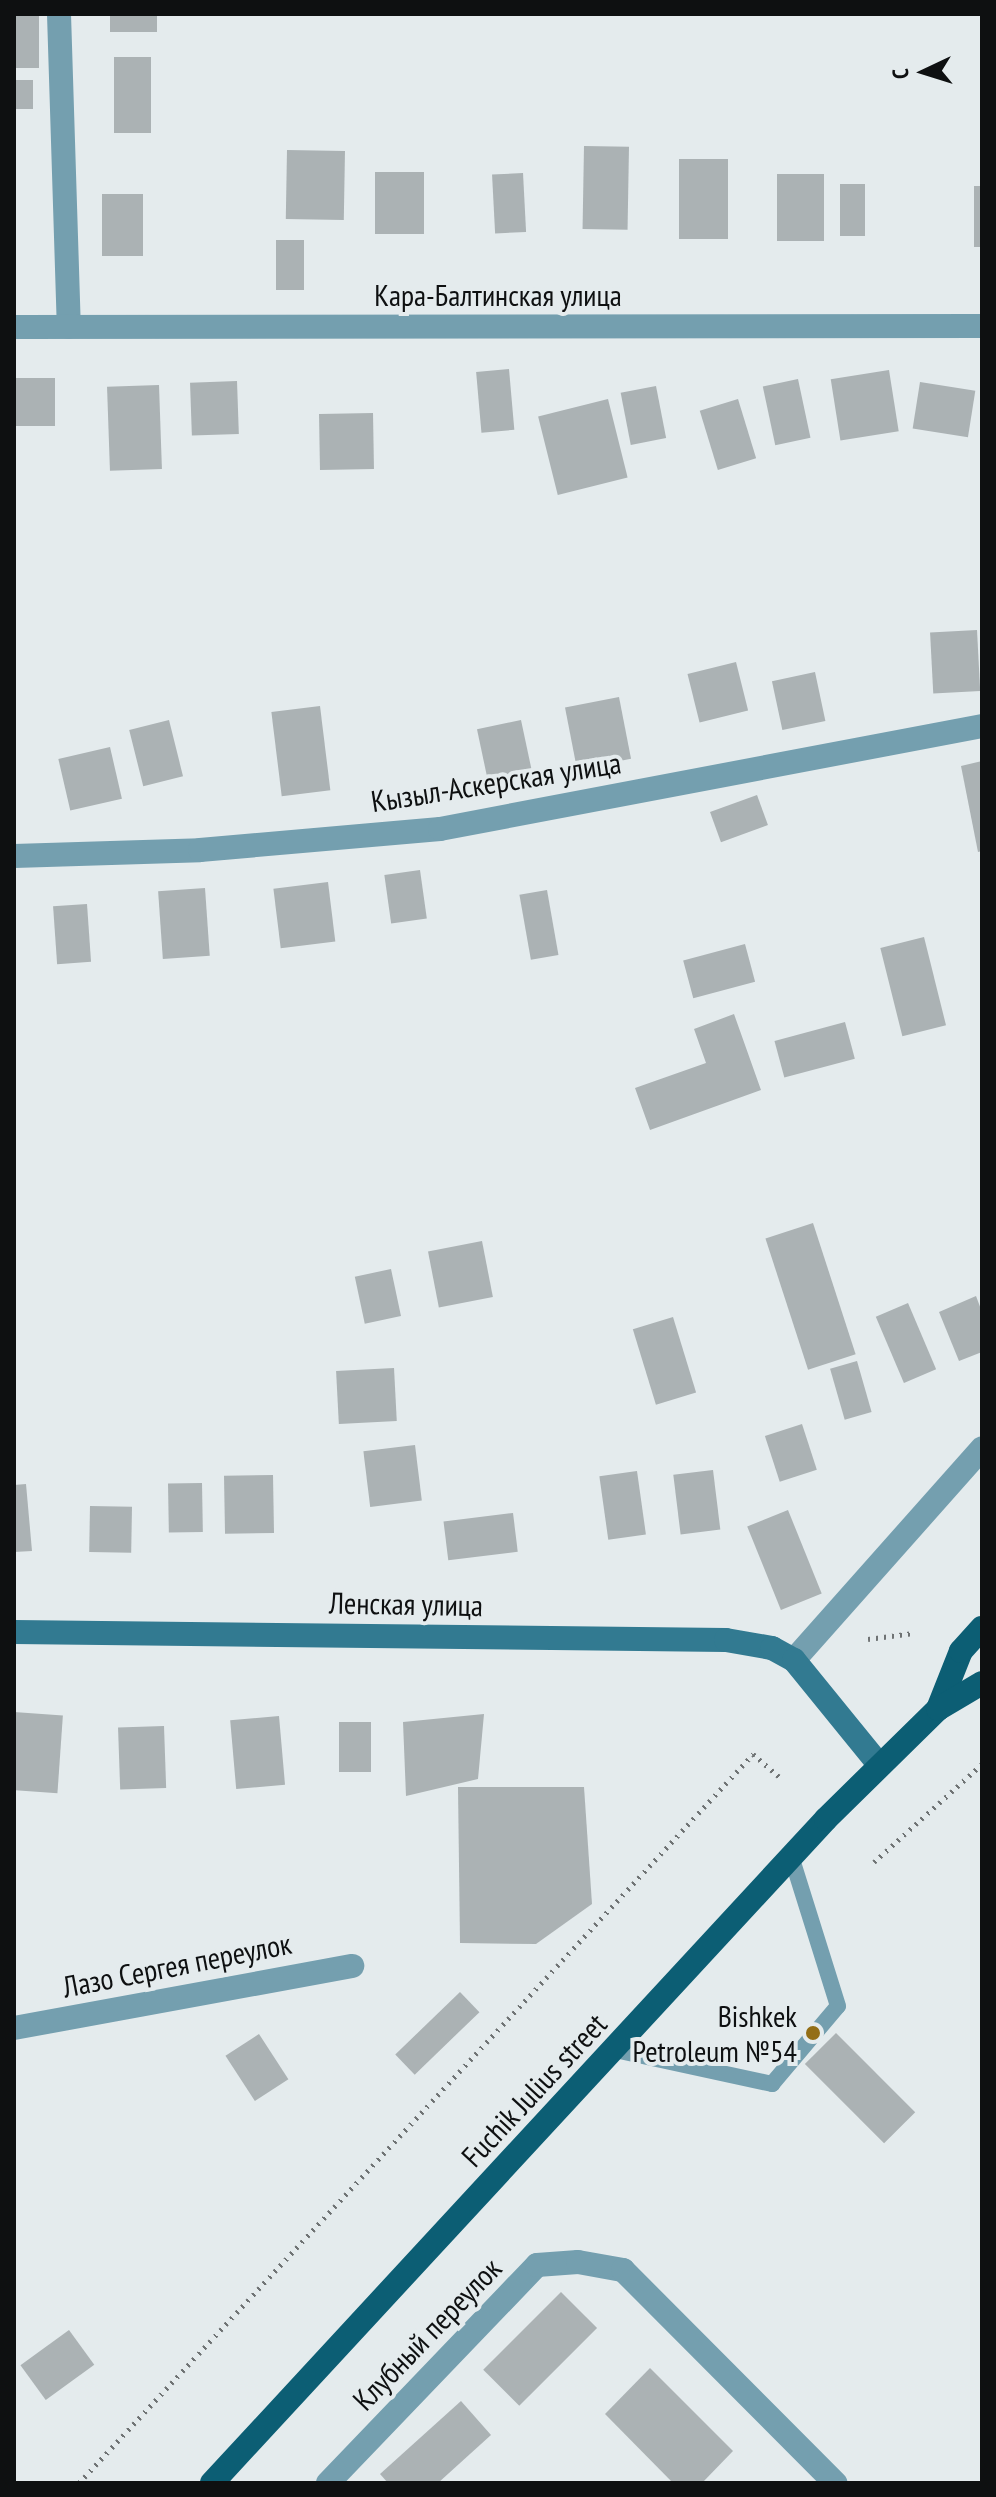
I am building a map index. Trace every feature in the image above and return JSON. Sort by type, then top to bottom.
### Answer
[{"type":"main road","name":"Fuchik Julius street","points":[[938,1709],[961,1651],[982,1628]]},
{"type":"main road","name":"Ленская улица","points":[[14,1632],[726,1640],[772,1648],[794,1660],[880,1766]]},
{"type":"main road","name":"Fuchik Julius street","points":[[212,2483],[791,1856],[938,1709],[982,1683]]},
{"type":"street","points":[[59,14],[69,327]]},
{"type":"street","name":"Кара-Балтинская улица","points":[[14,327],[982,326]]},
{"type":"street","name":"Кызыл-Аскерская улица","points":[[14,856],[200,850],[440,829],[982,726]]},
{"type":"street","points":[[794,1660],[982,1448]]},
{"type":"street","name":"Лазо Сергея переулок","points":[[14,2028],[352,1966]]},
{"type":"street","name":"Клубный переулок","points":[[328,2483],[537,2265],[578,2262],[623,2270],[835,2483]]},
{"type":"lane","points":[[615,2050],[772,2084],[838,2006],[791,1856]]},
{"type":"path","points":[[868,1639],[914,1633]]},
{"type":"path","points":[[79,2483],[753,1754],[779,1777]]},
{"type":"path","points":[[874,1862],[982,1764]]},
{"type":"building","points":[[14,14],[39,14],[39,68],[14,68]]},
{"type":"building","points":[[110,14],[157,14],[157,32],[110,32]]},
{"type":"building","points":[[114,57],[151,57],[151,133],[114,133]]},
{"type":"building","points":[[14,80],[33,80],[33,109],[14,109]]},
{"type":"building","points":[[584,146],[629,147],[628,230],[583,229]]},
{"type":"building","points":[[287,150],[345,151],[344,220],[286,219]]},
{"type":"building","points":[[679,159],[728,159],[728,239],[679,239]]},
{"type":"building","points":[[375,172],[424,172],[424,234],[375,234]]},
{"type":"building","points":[[523,173],[526,232],[495,234],[492,175]]},
{"type":"building","points":[[777,174],[824,174],[824,241],[777,241]]},
{"type":"building","points":[[840,184],[865,184],[865,236],[840,236]]},
{"type":"building","points":[[974,186],[982,186],[982,247],[974,247]]},
{"type":"building","points":[[102,194],[143,194],[143,256],[102,256]]},
{"type":"building","points":[[276,240],[304,240],[304,290],[276,290]]},
{"type":"building","points":[[509,369],[514,430],[481,433],[476,372]]},
{"type":"building","points":[[889,370],[899,431],[840,440],[831,379]]},
{"type":"building","points":[[14,378],[55,378],[55,426],[14,426]]},
{"type":"building","points":[[798,379],[810,438],[775,445],[763,386]]},
{"type":"building","points":[[237,381],[239,434],[192,436],[190,383]]},
{"type":"building","points":[[920,382],[975,391],[968,437],[913,428]]},
{"type":"building","points":[[159,385],[162,469],[110,471],[107,387]]},
{"type":"building","points":[[656,386],[666,438],[631,445],[621,393]]},
{"type":"building","points":[[608,399],[628,478],[558,495],[538,416]]},
{"type":"building","points":[[738,399],[756,458],[718,470],[700,411]]},
{"type":"building","points":[[373,413],[374,469],[320,470],[319,414]]},
{"type":"building","points":[[977,630],[980,691],[933,693],[930,632]]},
{"type":"building","points":[[736,662],[748,711],[700,723],[687,674]]},
{"type":"building","points":[[815,672],[825,721],[782,730],[772,681]]},
{"type":"building","points":[[619,697],[631,759],[577,769],[565,707]]},
{"type":"building","points":[[320,706],[330,790],[282,796],[271,712]]},
{"type":"building","points":[[169,720],[183,776],[143,786],[129,730]]},
{"type":"building","points":[[521,720],[532,773],[488,782],[477,729]]},
{"type":"building","points":[[110,747],[122,799],[70,811],[58,759]]},
{"type":"building","points":[[982,761],[982,851],[978,852],[961,766]]},
{"type":"building","points":[[757,795],[768,825],[721,842],[710,812]]},
{"type":"building","points":[[420,870],[427,919],[391,924],[384,875]]},
{"type":"building","points":[[328,882],[335,942],[281,948],[273,889]]},
{"type":"building","points":[[205,888],[210,956],[163,959],[158,891]]},
{"type":"building","points":[[547,890],[558,955],[531,960],[519,895]]},
{"type":"building","points":[[87,904],[91,962],[57,964],[53,906]]},
{"type":"building","points":[[924,937],[946,1025],[902,1036],[880,948]]},
{"type":"building","points":[[745,944],[755,982],[693,998],[683,961]]},
{"type":"building","points":[[734,1014],[761,1090],[650,1130],[635,1088],[706,1063],[694,1029]]},
{"type":"building","points":[[845,1022],[855,1059],[784,1078],[774,1041]]},
{"type":"building","points":[[813,1223],[856,1354],[808,1370],[765,1238]]},
{"type":"building","points":[[482,1241],[493,1297],[439,1307],[428,1251]]},
{"type":"building","points":[[391,1269],[401,1316],[365,1324],[355,1277]]},
{"type":"building","points":[[976,1296],[982,1312],[982,1352],[959,1361],[939,1312]]},
{"type":"building","points":[[908,1303],[936,1369],[904,1383],[876,1317]]},
{"type":"building","points":[[673,1317],[696,1393],[656,1405],[633,1329]]},
{"type":"building","points":[[857,1361],[872,1412],[845,1420],[830,1369]]},
{"type":"building","points":[[394,1368],[397,1421],[339,1424],[336,1371]]},
{"type":"building","points":[[802,1424],[817,1470],[780,1482],[765,1436]]},
{"type":"building","points":[[415,1445],[422,1501],[370,1507],[363,1451]]},
{"type":"building","points":[[713,1470],[720,1530],[681,1534],[673,1475]]},
{"type":"building","points":[[637,1471],[646,1534],[608,1540],[599,1476]]},
{"type":"building","points":[[273,1475],[274,1533],[225,1534],[224,1476]]},
{"type":"building","points":[[202,1483],[203,1532],[169,1533],[168,1484]]},
{"type":"building","points":[[26,1484],[32,1551],[14,1552],[14,1485]]},
{"type":"building","points":[[90,1506],[132,1507],[131,1553],[89,1552]]},
{"type":"building","points":[[788,1510],[822,1593],[781,1610],[747,1526]]},
{"type":"building","points":[[513,1513],[518,1552],[448,1560],[444,1522]]},
{"type":"building","points":[[14,1712],[63,1715],[57,1793],[14,1790]]},
{"type":"building","points":[[484,1714],[478,1779],[406,1796],[403,1722]]},
{"type":"building","points":[[279,1716],[285,1785],[236,1789],[230,1720]]},
{"type":"building","points":[[339,1722],[371,1722],[371,1772],[339,1772]]},
{"type":"building","points":[[164,1726],[166,1788],[120,1790],[118,1728]]},
{"type":"building","points":[[458,1787],[584,1787],[592,1904],[536,1944],[460,1943]]},
{"type":"building","points":[[460,1992],[479,2012],[415,2075],[395,2055]]},
{"type":"building","points":[[836,2033],[915,2112],[884,2143],[805,2064]]},
{"type":"building","points":[[259,2034],[288,2079],[255,2101],[225,2056]]},
{"type":"building","points":[[561,2292],[597,2328],[519,2406],[483,2370]]},
{"type":"building","points":[[69,2330],[94,2365],[46,2400],[20,2365]]},
{"type":"building","points":[[650,2368],[733,2451],[702,2483],[673,2483],[605,2414]]},
{"type":"building","points":[[461,2401],[491,2435],[438,2483],[388,2483],[380,2474]]},
{"type":"place","name":"Bishkek Petroleum №54","points":[[813,2033]]}]
